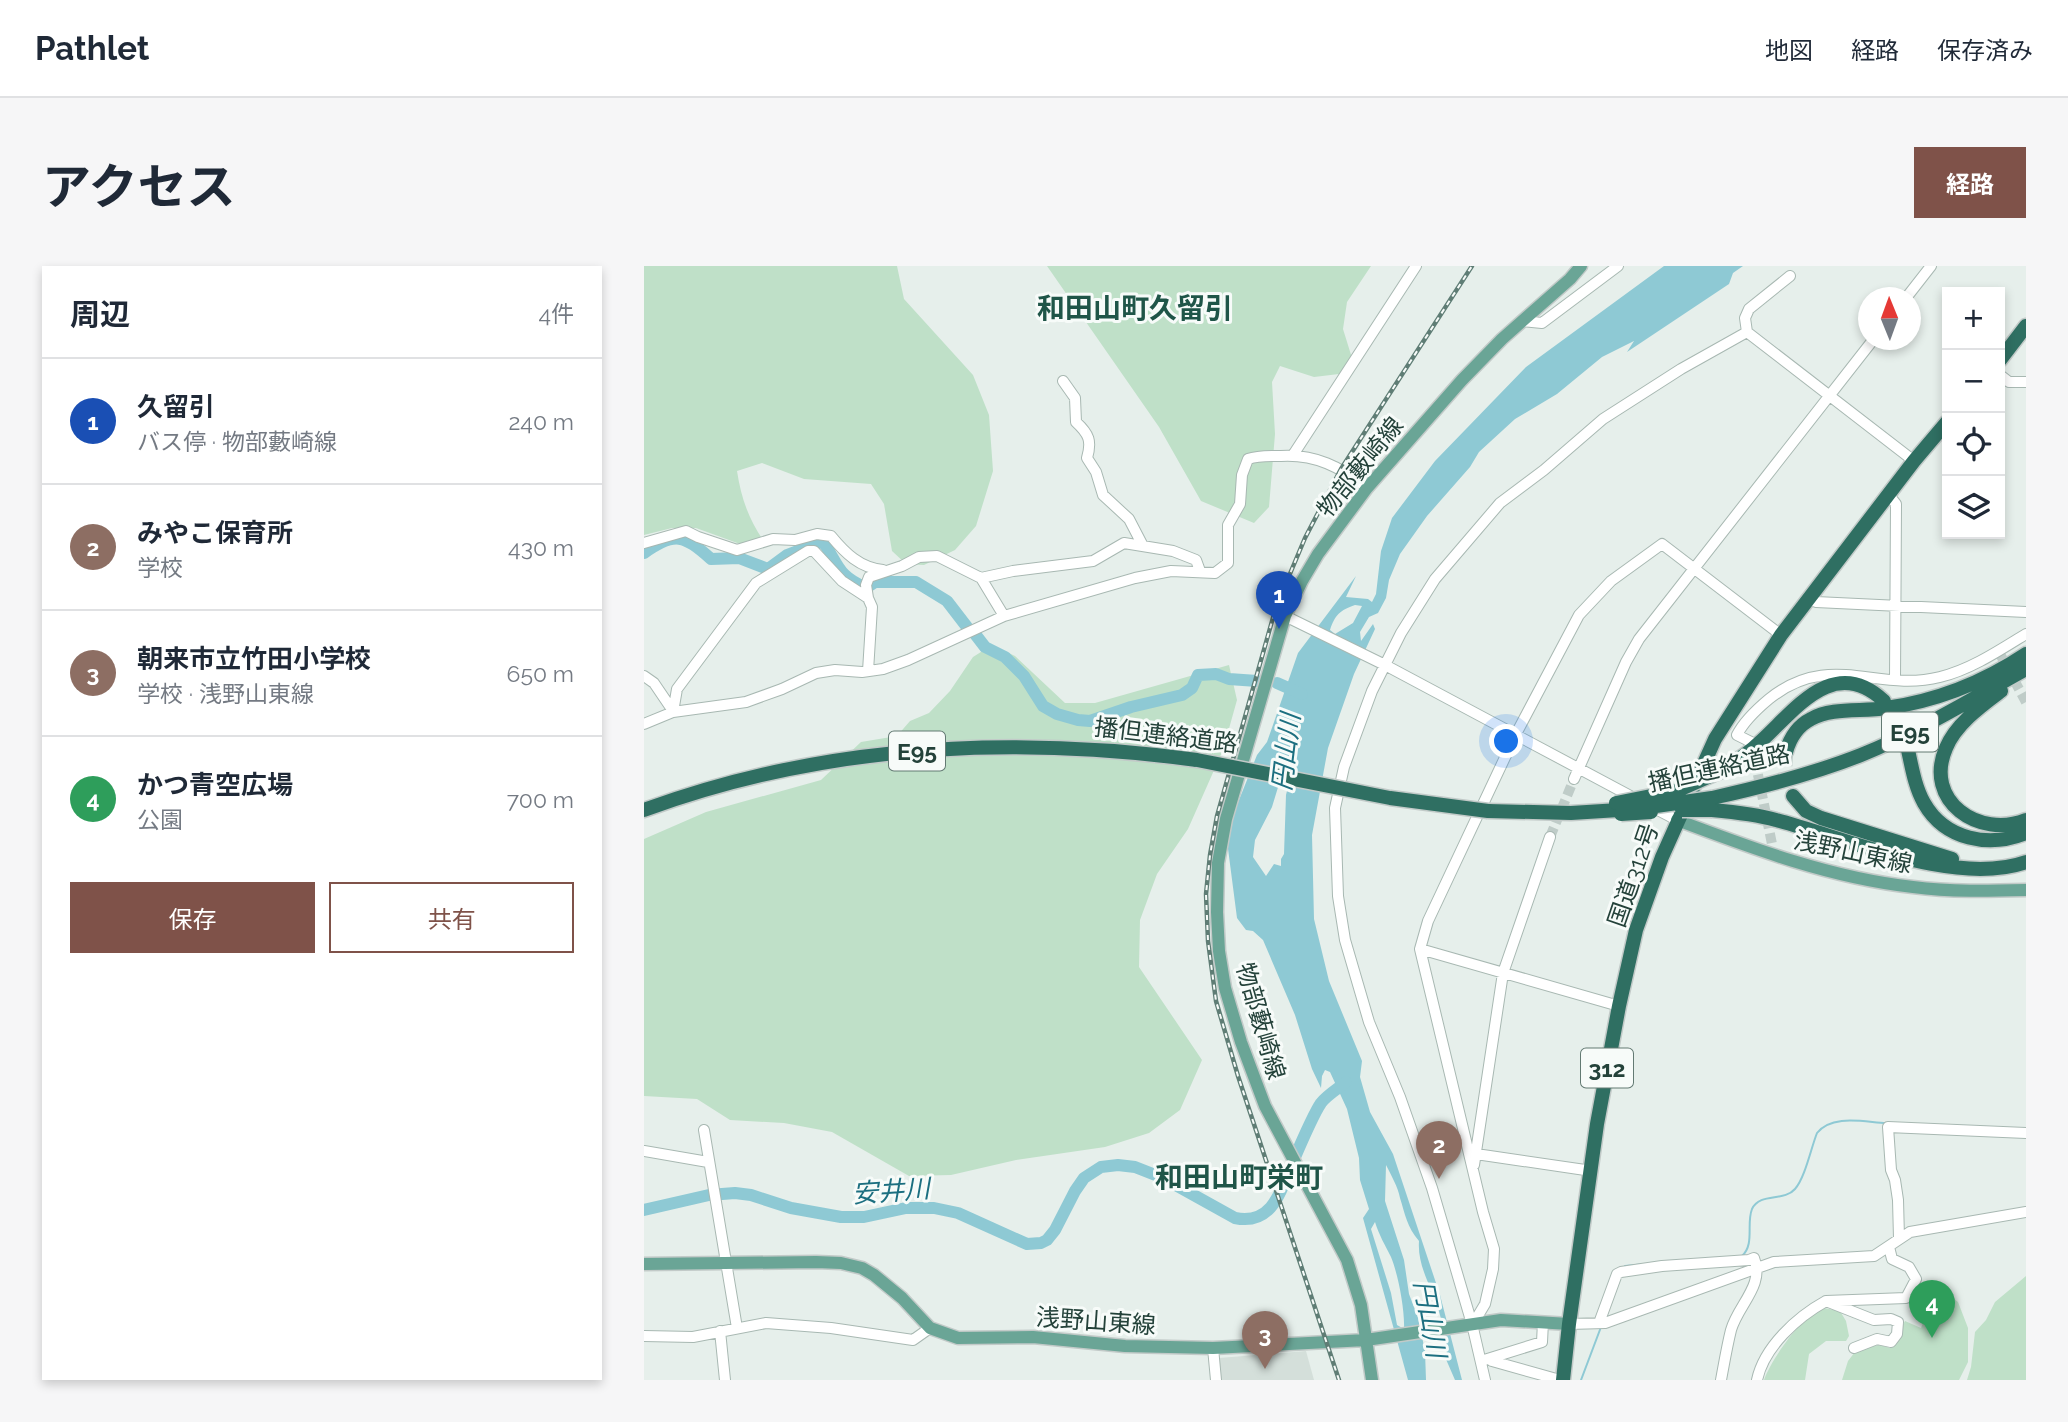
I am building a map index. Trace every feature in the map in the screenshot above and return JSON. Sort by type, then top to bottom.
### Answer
[{"type":"highway","points":[[2005,353],[2026,326]]},
{"type":"highway","name":"国道312号","points":[[1562,1380],[1597,1124],[1619,1006],[1636,930],[1677,820],[1715,739],[1780,635],[1942,428]]},
{"type":"highway","points":[[2026,657],[2002,679],[1978,710],[1955,733],[1943,756],[1942,780],[1952,803],[1970,819],[1996,827],[2015,825],[2026,820]]},
{"type":"highway","points":[[1786,752],[1797,730],[1819,715],[1908,705],[2026,672]]},
{"type":"highway","name":"播但連絡道路","points":[[644,810],[711,788],[828,762],[898,752],[988,746],[1073,747],[1197,760],[1390,797],[1488,811],[1521,813],[1712,804],[1862,754],[1955,709],[2002,679]]},
{"type":"highway","points":[[1619,809],[1676,791],[1719,772],[1750,751],[1796,705],[1818,690],[1834,685],[1858,685],[1884,701]]},
{"type":"highway","points":[[1908,750],[1920,794],[1930,811],[1943,824],[1960,835],[1981,841],[2000,841],[2026,833]]},
{"type":"highway","points":[[1793,796],[1806,811],[1831,822],[1971,864],[1998,867],[2021,864]]},
{"type":"highway","points":[[1712,804],[1940,864],[1977,869],[2021,864]]},
{"type":"main road","name":"物部藪崎線","points":[[1372,1380],[1361,1305],[1347,1260],[1265,1106],[1225,988],[1217,912],[1218,863],[1226,819],[1285,617],[1318,554],[1367,488],[1462,380],[1581,266]]},
{"type":"main road","name":"浅野山東線","points":[[1677,820],[1889,884],[1975,891],[2026,891]]},
{"type":"main road","points":[[644,1264],[841,1263],[862,1268],[874,1275],[902,1298],[930,1328]]},
{"type":"main road","name":"浅野山東線","points":[[930,1328],[958,1338],[1033,1337],[1125,1346],[1213,1348],[1366,1340],[1501,1320],[1569,1324]]},
{"type":"street","points":[[1293,455],[1416,266]]},
{"type":"street","points":[[1522,321],[1542,323],[1618,266]]},
{"type":"street","points":[[1915,287],[1931,266]]},
{"type":"street","points":[[1790,276],[1749,309],[1745,318],[1747,332],[1914,461]]},
{"type":"street","points":[[1485,1380],[1485,1360],[1469,1325],[1432,1188],[1400,1097],[1369,1022],[1345,940],[1338,896],[1335,808],[1344,767],[1382,664],[1435,579],[1500,503],[1544,470],[1602,419],[1681,369],[1747,332]]},
{"type":"street","points":[[1574,779],[1626,662],[1639,639],[1865,350]]},
{"type":"street","points":[[2005,379],[2009,382],[2026,382]]},
{"type":"street","points":[[1063,381],[1075,398],[1076,422],[1086,432],[1091,443],[1087,458],[1096,472],[1099,487],[1103,495],[1129,519],[1142,544]]},
{"type":"street","points":[[644,724],[673,712],[746,702],[816,673],[835,670],[868,671],[908,660],[1004,616],[1135,578],[1171,571],[1215,573],[1228,563],[1228,525],[1240,504],[1242,475],[1248,459],[1257,456],[1293,455],[1332,465],[1367,488]]},
{"type":"street","points":[[1889,495],[1896,504],[1895,680]]},
{"type":"street","points":[[644,543],[686,531],[737,550],[773,539],[795,540],[817,534],[831,536],[844,552],[859,562],[877,570],[887,571]]},
{"type":"street","points":[[981,578],[1013,571],[1093,561],[1124,543],[1173,551],[1196,560],[1200,571]]},
{"type":"street","points":[[1469,1325],[1485,1304],[1493,1269],[1494,1249],[1420,949],[1428,921],[1516,734],[1579,615],[1612,581],[1662,544],[1780,635]]},
{"type":"street","points":[[673,712],[677,689],[756,583],[808,551],[814,551],[842,581],[867,592]]},
{"type":"street","points":[[868,671],[872,607],[867,592],[870,577],[919,557],[937,556],[981,578],[1004,616]]},
{"type":"street","points":[[1809,598],[1816,603],[2026,612]]},
{"type":"street","points":[[1285,617],[1382,664],[1677,820]]},
{"type":"street","points":[[1751,742],[1737,735],[1741,728],[1766,701],[1798,681],[1830,674],[1911,681],[1939,677],[1999,653],[2026,634]]},
{"type":"street","points":[[644,676],[654,683],[673,712]]},
{"type":"street","points":[[1473,1169],[1503,973],[1550,837]]},
{"type":"street","points":[[1420,949],[1619,1006]]},
{"type":"street","points":[[1899,1238],[1898,1200],[1891,1170],[1888,1127],[2026,1133]]},
{"type":"street","points":[[704,1130],[737,1328]]},
{"type":"street","points":[[644,1151],[708,1161]]},
{"type":"street","points":[[1476,1154],[1592,1171]]},
{"type":"street","points":[[1569,1324],[1599,1323],[1774,1262],[1874,1256],[1910,1232],[2026,1212]]},
{"type":"street","points":[[1757,1380],[1760,1365],[1807,1311],[1826,1301],[1906,1298],[1916,1279],[1909,1267],[1892,1259],[1889,1247]]},
{"type":"street","points":[[1599,1323],[1621,1272],[1662,1266],[1749,1261],[1754,1258],[1758,1268],[1756,1282],[1731,1331],[1721,1380]]},
{"type":"street","points":[[1826,1301],[1874,1320],[1891,1319],[1898,1322],[1897,1334],[1891,1342],[1877,1339],[1854,1348]]},
{"type":"street","points":[[1485,1360],[1542,1342],[1543,1322]]},
{"type":"street","points":[[644,1336],[693,1337],[766,1323],[831,1328],[913,1340],[930,1328]]},
{"type":"street","points":[[720,1331],[725,1380]]},
{"type":"street","points":[[1213,1348],[1216,1380]]},
{"type":"street","points":[[1485,1360],[1562,1380]]},
{"type":"shaded area","points":[[1306,1351],[1314,1380],[1221,1380],[1219,1358]]},
{"type":"green space","points":[[644,266],[897,266],[904,299],[973,375],[989,415],[993,471],[976,526],[955,550],[924,565],[906,564],[892,551],[884,504],[871,484],[804,479],[762,463],[737,471],[746,507],[763,540],[740,544],[696,528],[672,528],[644,535]]},
{"type":"green space","points":[[1047,266],[1371,266],[1347,302],[1343,329],[1352,358],[1339,374],[1314,377],[1280,366],[1272,382],[1275,434],[1269,507],[1254,523],[1201,501],[1159,427]]},
{"type":"green space","points":[[992,645],[1015,656],[1065,703],[1095,703],[1229,665],[1237,700],[1223,750],[1188,829],[1157,874],[1140,920],[1139,967],[1202,1060],[1180,1110],[1149,1133],[1105,1147],[1016,1160],[951,1175],[909,1176],[832,1132],[784,1123],[730,1120],[697,1099],[644,1096],[644,839],[706,812],[821,780],[861,742],[897,736],[910,721],[929,713],[950,691],[973,657]]},
{"type":"green space","points":[[2026,1276],[2026,1380],[1967,1380],[1975,1332],[1986,1320],[1995,1302]]},
{"type":"green space","points":[[1928,1293],[1949,1295],[1958,1302],[1968,1328],[1968,1362],[1959,1380],[1842,1380],[1848,1361],[1858,1348],[1880,1345],[1890,1348],[1905,1321],[1921,1328],[1927,1312]]},
{"type":"green space","points":[[1824,1308],[1840,1311],[1846,1321],[1849,1336],[1846,1341],[1826,1341],[1809,1354],[1805,1380],[1764,1380],[1773,1361],[1798,1328]]},
{"type":"water","name":"円山川","points":[[1664,266],[1743,266],[1733,273],[1729,284],[1627,352],[1634,341],[1602,357],[1557,394],[1515,419],[1479,452],[1400,554],[1389,580],[1386,598],[1378,613],[1369,617],[1360,632],[1361,641],[1373,624],[1375,629],[1354,674],[1328,748],[1312,835],[1314,919],[1329,981],[1362,1061],[1360,1077],[1370,1112],[1393,1154],[1440,1295],[1462,1380],[1455,1380],[1445,1357],[1447,1353],[1441,1320],[1423,1270],[1419,1241],[1409,1225],[1398,1190],[1386,1165],[1385,1201],[1404,1260],[1409,1294],[1418,1318],[1425,1351],[1426,1380],[1408,1380],[1363,1218],[1369,1209],[1360,1180],[1359,1158],[1347,1109],[1330,1072],[1325,1070],[1321,1088],[1312,1069],[1295,1015],[1263,940],[1253,931],[1246,930],[1237,918],[1227,841],[1237,805],[1257,755],[1267,742],[1298,653],[1356,576],[1346,597],[1368,599],[1372,602],[1376,594],[1381,551],[1392,518],[1435,461],[1526,367]],"holes":[[[1355,605],[1362,606],[1353,623],[1335,634],[1330,630],[1339,614]],[[1300,737],[1286,795],[1284,854],[1281,866],[1274,864],[1266,876],[1253,857],[1255,840],[1272,807],[1286,761]],[[1375,1222],[1394,1264],[1402,1302],[1404,1329],[1397,1325],[1391,1293],[1371,1229]]]},
{"type":"waterway","points":[[644,553],[664,541],[679,539],[694,545],[711,559],[739,558],[768,569],[787,555],[821,542],[844,575],[857,584],[866,588],[875,582],[916,582],[947,601],[967,627]]},
{"type":"waterway","points":[[975,634],[985,647],[1005,657],[1024,676],[1043,706],[1057,714],[1078,720],[1090,721],[1131,707],[1182,695],[1192,688],[1198,675],[1216,674],[1229,679],[1257,681]]},
{"type":"waterway","points":[[1277,683],[1302,694]]},
{"type":"waterway","name":"安井川","points":[[644,1210],[709,1195],[735,1193],[751,1195],[791,1208],[841,1217],[864,1217],[906,1208],[934,1208],[958,1213],[1027,1244],[1041,1243],[1055,1230],[1084,1178],[1101,1167],[1118,1165],[1135,1167],[1163,1178],[1235,1218],[1247,1219],[1256,1217],[1271,1207],[1317,1109],[1326,1097],[1346,1082]]},
{"type":"waterway","points":[[1742,1256],[1748,1246],[1752,1209],[1761,1201],[1785,1195],[1795,1189],[1805,1170],[1817,1133],[1823,1127],[1840,1121],[1886,1123]]},
{"type":"waterway","points":[[1625,1266],[1646,1264]]},
{"type":"waterway","points":[[1581,1380],[1601,1327]]},
{"type":"tunnel","points":[[2000,654],[2026,702]]},
{"type":"tunnel","points":[[1884,701],[1899,720],[1907,746]]},
{"type":"tunnel","points":[[1752,745],[1772,844]]},
{"type":"tunnel","points":[[1786,752],[1785,775],[1793,796]]},
{"type":"tunnel","points":[[1550,837],[1574,779]]},
{"type":"railway","points":[[1339,1380],[1238,1076],[1216,1001],[1208,941],[1206,894],[1210,855],[1217,816],[1276,607],[1305,538],[1341,469],[1472,266]]},
{"type":"place","name":"久留引","points":[[1279,629]]},
{"type":"place","name":"みやこ保育所","points":[[1439,1179]]},
{"type":"place","name":"かつ青空広場","points":[[1932,1338]]},
{"type":"place","name":"朝来市立竹田小学校","points":[[1265,1369]]},
{"type":"district","name":"和田山町久留引","points":[[1135,308]]},
{"type":"district","name":"和田山町栄町","points":[[1239,1177]]}]
